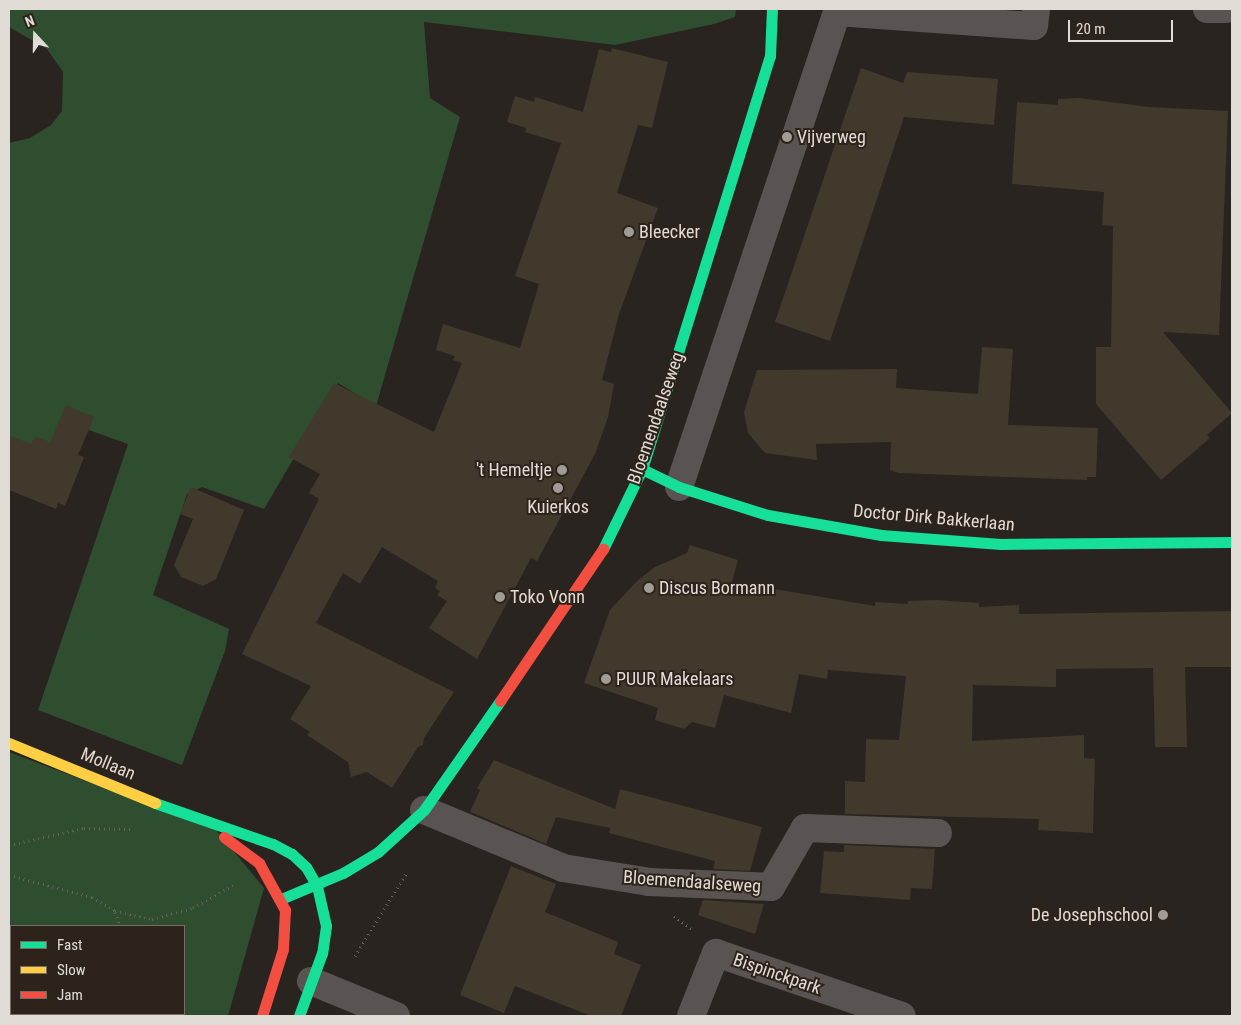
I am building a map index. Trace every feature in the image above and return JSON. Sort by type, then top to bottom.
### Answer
[{"type":"street","name":"Bloemendaalseweg","points":[[281,899],[317,886],[378,852],[424,810],[595,564],[642,469],[770,56],[772,9]]},
{"type":"street","points":[[680,487],[837,10],[1034,26],[1036,9]]},
{"type":"street","points":[[1207,9],[1226,9]]},
{"type":"street","name":"Doctor Dirk Bakkerlaan","points":[[642,469],[680,487],[768,515],[881,535],[1001,544],[1232,542]]},
{"type":"street","name":"Mollaan","points":[[9,743],[193,818],[273,844],[292,854],[306,867],[317,886]]},
{"type":"street","name":"Bloemendaalseweg","points":[[424,810],[563,868],[649,882],[770,887],[805,828],[938,833]]},
{"type":"street","name":"Mollaan","points":[[193,818],[259,863],[281,899]]},
{"type":"street","points":[[300,1016],[322,953],[326,926],[317,886]]},
{"type":"street","points":[[262,1016],[283,950],[285,910],[281,899]]},
{"type":"street","name":"Bispinckpark","points":[[691,1016],[716,954],[902,1016]]},
{"type":"street","points":[[311,981],[396,1016]]},
{"type":"path","points":[[9,845],[84,828],[138,829]]},
{"type":"path","points":[[354,958],[408,869]]},
{"type":"path","points":[[9,875],[92,897],[115,911],[152,919],[170,916],[193,908],[244,879]]},
{"type":"path","points":[[649,882],[671,914],[684,922],[716,954]]},
{"type":"path","points":[[115,911],[120,925]]},
{"type":"green space","points":[[9,9],[736,9],[735,17],[714,24],[615,45],[424,22],[430,98],[460,117],[376,406],[338,383],[264,509],[202,487],[187,494],[153,595],[229,629],[225,651],[182,765],[38,710],[128,444],[66,422],[53,461],[21,450],[9,483],[9,143],[30,138],[51,125],[62,111],[63,72],[47,49],[9,27]]},
{"type":"green space","points":[[9,752],[216,830],[264,888],[228,1016],[52,1015],[185,1015],[185,925],[10,925],[9,947]]},
{"type":"building","points":[[612,48],[668,62],[652,128],[638,125],[617,193],[658,208],[619,314],[602,380],[614,384],[608,417],[595,454],[537,561],[531,558],[477,659],[429,628],[447,601],[437,595],[440,591],[435,588],[438,581],[382,547],[360,584],[343,573],[316,623],[454,692],[424,738],[423,745],[418,747],[392,788],[367,772],[351,777],[348,762],[307,735],[310,732],[290,719],[311,686],[242,654],[319,499],[309,493],[320,474],[289,457],[334,383],[434,432],[462,363],[453,360],[455,356],[436,350],[443,324],[520,348],[539,284],[515,276],[561,143],[525,132],[526,128],[507,122],[515,96],[534,102],[535,97],[583,112],[599,49],[611,52]]},
{"type":"building","points":[[861,68],[903,83],[907,72],[998,79],[994,125],[904,117],[830,341],[775,322]]},
{"type":"building","points":[[1079,98],[1149,107],[1228,111],[1219,335],[1163,332],[1232,413],[1207,435],[1210,438],[1161,480],[1096,404],[1096,347],[1111,347],[1113,226],[1102,225],[1104,192],[1012,184],[1017,102],[1058,105],[1058,99]]},
{"type":"building","points":[[982,347],[1013,349],[1008,425],[1098,428],[1096,477],[1087,477],[1087,480],[899,473],[890,470],[891,442],[816,444],[817,460],[765,453],[748,433],[744,412],[757,370],[897,369],[896,388],[978,394]]},
{"type":"building","points":[[66,405],[94,417],[78,455],[84,457],[65,506],[58,503],[56,509],[9,490],[9,435],[31,444],[35,436],[50,442]]},
{"type":"building","points":[[191,487],[244,510],[216,579],[203,586],[181,577],[174,565],[193,519],[180,514]]},
{"type":"building","points":[[690,545],[738,560],[732,582],[875,606],[875,602],[908,604],[908,601],[936,600],[979,603],[979,607],[1019,605],[1019,614],[1232,611],[1232,667],[1185,667],[1187,747],[1155,747],[1153,668],[1056,669],[1056,687],[973,685],[972,741],[1084,735],[1084,758],[1095,759],[1093,833],[1038,830],[1039,819],[845,814],[845,781],[865,782],[866,739],[899,740],[906,676],[828,670],[827,679],[799,674],[791,713],[724,695],[715,728],[692,722],[684,729],[655,720],[658,708],[584,683],[610,610],[637,581],[655,567],[687,553]]},
{"type":"building","points":[[494,760],[615,809],[620,789],[762,827],[750,871],[713,869],[715,861],[609,833],[610,828],[556,817],[546,844],[470,812],[480,790],[477,788]]},
{"type":"building","points":[[844,845],[935,849],[932,889],[911,888],[910,900],[820,893],[824,851],[844,852]]},
{"type":"building","points":[[511,866],[556,884],[545,912],[618,942],[614,954],[641,965],[621,1016],[591,1016],[515,986],[504,1013],[460,995]]},
{"type":"building","points":[[703,900],[764,904],[755,934],[698,915]]},
{"type":"traffic: fast","points":[[603,549],[642,469],[770,56],[772,9]]},
{"type":"traffic: fast","points":[[642,469],[679,487],[768,515],[881,535],[1001,544],[1232,542]]},
{"type":"traffic: fast","points":[[281,899],[343,873],[378,852],[424,810],[500,701]]},
{"type":"traffic: fast","points":[[155,803],[273,844],[292,854],[306,867],[317,886],[326,926],[322,953],[299,1016]]},
{"type":"traffic: slow","points":[[9,743],[155,803]]},
{"type":"traffic: jam","points":[[500,701],[603,549]]},
{"type":"traffic: jam","points":[[224,837],[259,863],[285,910],[283,949],[262,1016]]},
{"type":"place","name":"Vijverweg","points":[[787,137]]},
{"type":"place","name":"Bleecker","points":[[629,232]]},
{"type":"place","name":"'t Hemeltje","points":[[562,470]]},
{"type":"place","name":"Kuierkos","points":[[558,488]]},
{"type":"place","name":"Discus Bormann","points":[[649,588]]},
{"type":"place","name":"Toko Vonn","points":[[500,597]]},
{"type":"place","name":"PUUR Makelaars","points":[[606,679]]},
{"type":"place","name":"De Josephschool","points":[[1163,915]]}]
